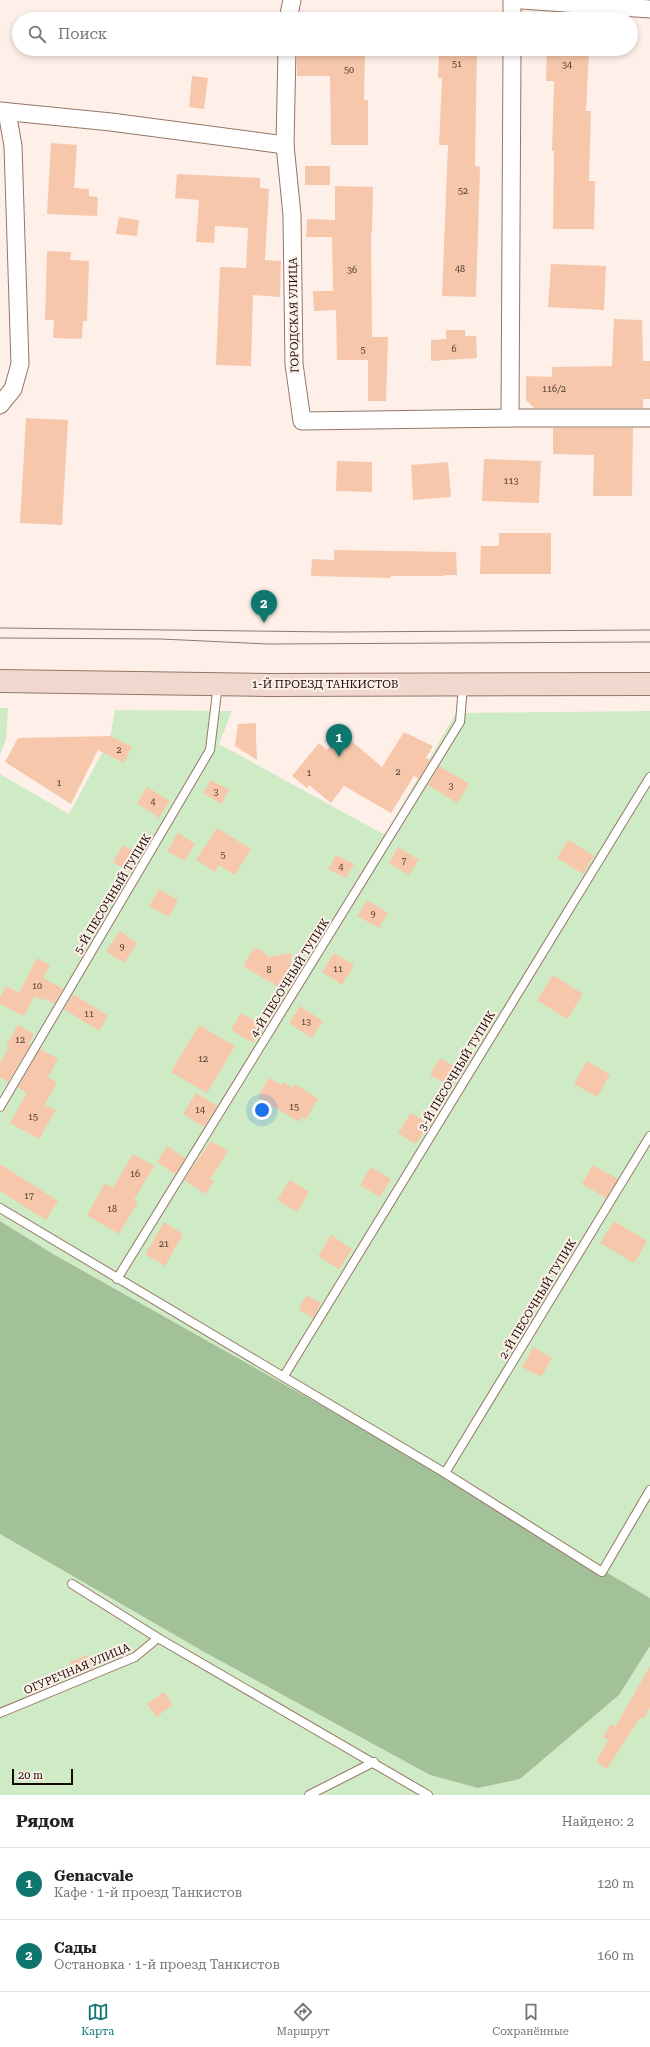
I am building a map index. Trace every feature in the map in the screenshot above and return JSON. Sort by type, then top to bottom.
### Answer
[{"type":"main road","name":"1-Й ПРОЕЗД ТАНКИСТОВ","points":[[0,681],[218,684],[650,684]]},
{"type":"street","points":[[289,12],[292,0]]},
{"type":"street","points":[[512,0],[512,12]]},
{"type":"street","points":[[522,0],[650,9]]},
{"type":"street","name":"ГОРОДСКАЯ УЛИЦА","points":[[287,56],[285,145],[292,214],[294,364],[302,421],[510,418],[650,418]]},
{"type":"street","points":[[510,418],[512,56]]},
{"type":"street","points":[[0,405],[13,389],[20,364],[13,146],[4,111],[112,122],[285,145]]},
{"type":"lane","name":"4-Й ПЕСОЧНЫЙ ТУПИК","points":[[118,1279],[460,722],[463,683]]},
{"type":"lane","name":"5-Й ПЕСОЧНЫЙ ТУПИК","points":[[0,1107],[210,750],[218,684]]},
{"type":"lane","name":"3-Й ПЕСОЧНЫЙ ТУПИК","points":[[284,1376],[650,777]]},
{"type":"lane","name":"2-Й ПЕСОЧНЫЙ ТУПИК","points":[[445,1473],[650,1136]]},
{"type":"lane","points":[[0,1208],[445,1473],[602,1572],[650,1490]]},
{"type":"lane","points":[[72,1584],[158,1638],[374,1762],[428,1795]]},
{"type":"lane","name":"ОГУРЕЧНАЯ УЛИЦА","points":[[0,1713],[136,1657],[158,1638]]},
{"type":"lane","points":[[309,1795],[374,1762]]},
{"type":"green space","points":[[0,708],[8,708],[6,740],[0,754]]},
{"type":"green space","points":[[115,710],[232,711],[219,744],[385,835],[456,713],[650,711],[650,1598],[371,1433],[53,1254],[0,1221],[0,774],[69,814],[110,738]]},
{"type":"green space","points":[[0,1221],[53,1254],[371,1433],[650,1598],[650,1646],[619,1695],[520,1779],[478,1788],[430,1775],[206,1653],[0,1534]]},
{"type":"green space","points":[[0,1534],[206,1653],[430,1775],[478,1788],[520,1779],[619,1695],[650,1646],[650,1795],[0,1795]]},
{"type":"building","points":[[297,56],[365,56],[364,100],[368,100],[368,145],[331,145],[330,76],[297,76]]},
{"type":"building","points":[[439,56],[477,56],[475,166],[480,167],[476,297],[442,296],[448,145],[439,145],[442,78],[438,78]]},
{"type":"building","points":[[547,56],[589,56],[586,111],[591,111],[589,181],[595,181],[594,229],[553,229],[554,151],[552,151],[554,81],[546,81]]},
{"type":"building","points":[[192,76],[208,78],[204,109],[189,107]]},
{"type":"building","points":[[51,143],[77,145],[74,188],[89,189],[89,196],[98,197],[97,216],[47,214]]},
{"type":"building","points":[[305,166],[330,166],[330,185],[305,185]]},
{"type":"building","points":[[177,174],[260,178],[260,188],[269,189],[265,260],[281,261],[280,297],[253,295],[251,366],[216,365],[220,267],[246,268],[248,228],[215,226],[214,243],[196,242],[199,200],[175,198]]},
{"type":"building","points":[[335,186],[373,187],[371,232],[372,337],[388,337],[386,401],[368,401],[368,360],[337,360],[336,310],[314,311],[313,291],[333,291],[332,237],[306,237],[307,219],[335,220]]},
{"type":"building","points":[[119,217],[139,220],[137,236],[116,234]]},
{"type":"building","points":[[47,251],[71,252],[70,260],[89,261],[87,321],[83,321],[82,339],[53,338],[54,320],[45,320]]},
{"type":"building","points":[[551,264],[606,266],[604,310],[548,307]]},
{"type":"building","points":[[614,319],[642,320],[643,361],[650,361],[650,399],[643,399],[643,408],[534,408],[526,400],[526,376],[552,377],[552,367],[612,366]]},
{"type":"building","points":[[446,330],[465,330],[465,336],[476,336],[477,358],[431,361],[431,340],[446,339]]},
{"type":"building","points":[[26,418],[68,420],[62,525],[20,523]]},
{"type":"building","points":[[553,428],[633,428],[632,496],[593,496],[594,455],[553,454]]},
{"type":"building","points":[[484,459],[541,461],[539,503],[482,501]]},
{"type":"building","points":[[337,461],[372,462],[372,492],[336,491]]},
{"type":"building","points":[[448,462],[451,497],[413,500],[411,465]]},
{"type":"building","points":[[499,533],[551,533],[551,574],[480,574],[481,546],[499,546]]},
{"type":"building","points":[[334,550],[456,552],[457,575],[391,576],[391,578],[311,576],[312,559],[334,560]]},
{"type":"building","points":[[256,723],[257,760],[235,746],[238,724]]},
{"type":"building","points":[[404,732],[433,746],[426,758],[430,760],[419,779],[414,776],[391,813],[344,786],[331,803],[309,785],[307,788],[292,776],[319,743],[327,750],[342,733],[382,767]]},
{"type":"building","points":[[110,736],[132,747],[124,763],[98,750],[71,804],[5,762],[18,738]]},
{"type":"building","points":[[439,766],[469,784],[457,803],[428,785]]},
{"type":"building","points":[[211,780],[229,790],[221,804],[203,793]]},
{"type":"building","points":[[147,787],[170,801],[159,818],[137,803]]},
{"type":"building","points":[[217,828],[251,849],[235,875],[219,865],[215,872],[196,860]]},
{"type":"building","points":[[178,833],[195,844],[184,861],[167,851]]},
{"type":"building","points":[[568,840],[594,856],[583,874],[557,858]]},
{"type":"building","points":[[123,845],[140,855],[129,872],[113,862]]},
{"type":"building","points":[[398,847],[419,860],[409,875],[389,863]]},
{"type":"building","points":[[336,855],[354,864],[346,878],[328,869]]},
{"type":"building","points":[[159,889],[178,900],[169,917],[149,906]]},
{"type":"building","points":[[367,900],[388,913],[379,928],[357,916]]},
{"type":"building","points":[[120,931],[137,943],[124,963],[106,951]]},
{"type":"building","points":[[254,948],[263,951],[268,957],[292,953],[289,976],[282,989],[243,966]]},
{"type":"building","points":[[334,953],[354,965],[342,985],[322,972]]},
{"type":"building","points":[[37,958],[50,965],[43,978],[63,989],[54,1004],[45,998],[44,1001],[34,996],[24,1016],[0,1004],[0,997],[6,986],[19,993]]},
{"type":"building","points":[[553,975],[583,994],[567,1019],[537,1000]]},
{"type":"building","points":[[73,994],[108,1016],[99,1031],[64,1009]]},
{"type":"building","points":[[300,1006],[323,1021],[312,1038],[289,1023]]},
{"type":"building","points":[[241,1013],[263,1026],[253,1043],[231,1030]]},
{"type":"building","points":[[18,1025],[34,1034],[29,1043],[31,1044],[8,1082],[0,1077],[0,1063],[9,1047],[6,1046]]},
{"type":"building","points":[[199,1025],[235,1046],[207,1093],[171,1072]]},
{"type":"building","points":[[40,1049],[58,1059],[48,1077],[57,1082],[45,1105],[56,1110],[39,1139],[10,1123],[27,1093],[18,1087]]},
{"type":"building","points":[[440,1058],[462,1071],[452,1087],[430,1075]]},
{"type":"building","points":[[587,1061],[610,1075],[597,1097],[574,1084]]},
{"type":"building","points":[[269,1078],[281,1085],[283,1082],[293,1088],[295,1084],[318,1099],[306,1119],[302,1117],[299,1122],[258,1097]]},
{"type":"building","points":[[196,1093],[217,1106],[204,1127],[183,1114]]},
{"type":"building","points":[[411,1113],[429,1124],[416,1144],[398,1133]]},
{"type":"building","points":[[211,1141],[228,1151],[210,1179],[214,1181],[206,1194],[184,1180]]},
{"type":"building","points":[[167,1146],[185,1158],[175,1174],[157,1162]]},
{"type":"building","points":[[133,1154],[154,1166],[134,1200],[138,1202],[119,1234],[87,1215],[105,1183],[113,1188]]},
{"type":"building","points":[[0,1164],[58,1201],[46,1220],[0,1191]]},
{"type":"building","points":[[593,1165],[618,1179],[606,1198],[582,1184]]},
{"type":"building","points":[[371,1167],[391,1179],[380,1197],[360,1185]]},
{"type":"building","points":[[290,1180],[309,1192],[297,1212],[277,1200]]},
{"type":"building","points":[[614,1221],[647,1241],[634,1263],[600,1243]]},
{"type":"building","points":[[164,1222],[183,1234],[165,1266],[145,1254]]},
{"type":"building","points":[[331,1235],[352,1249],[339,1269],[318,1256]]},
{"type":"building","points":[[306,1295],[321,1303],[313,1318],[299,1310]]},
{"type":"building","points":[[533,1347],[552,1358],[541,1377],[522,1367]]},
{"type":"building","points":[[87,1655],[93,1669],[75,1676],[70,1662]]},
{"type":"building","points":[[650,1666],[650,1707],[644,1719],[640,1717],[607,1769],[596,1762],[608,1740],[603,1737],[611,1724],[616,1726]]},
{"type":"building","points":[[164,1692],[173,1705],[156,1717],[147,1704]]},
{"type":"tram line","points":[[0,628],[335,632],[650,630]]},
{"type":"tram line","points":[[0,638],[161,639],[268,644],[650,642]]},
{"type":"place","name":"Сады","points":[[264,623]]},
{"type":"place","name":"Genacvale","points":[[339,757]]}]
